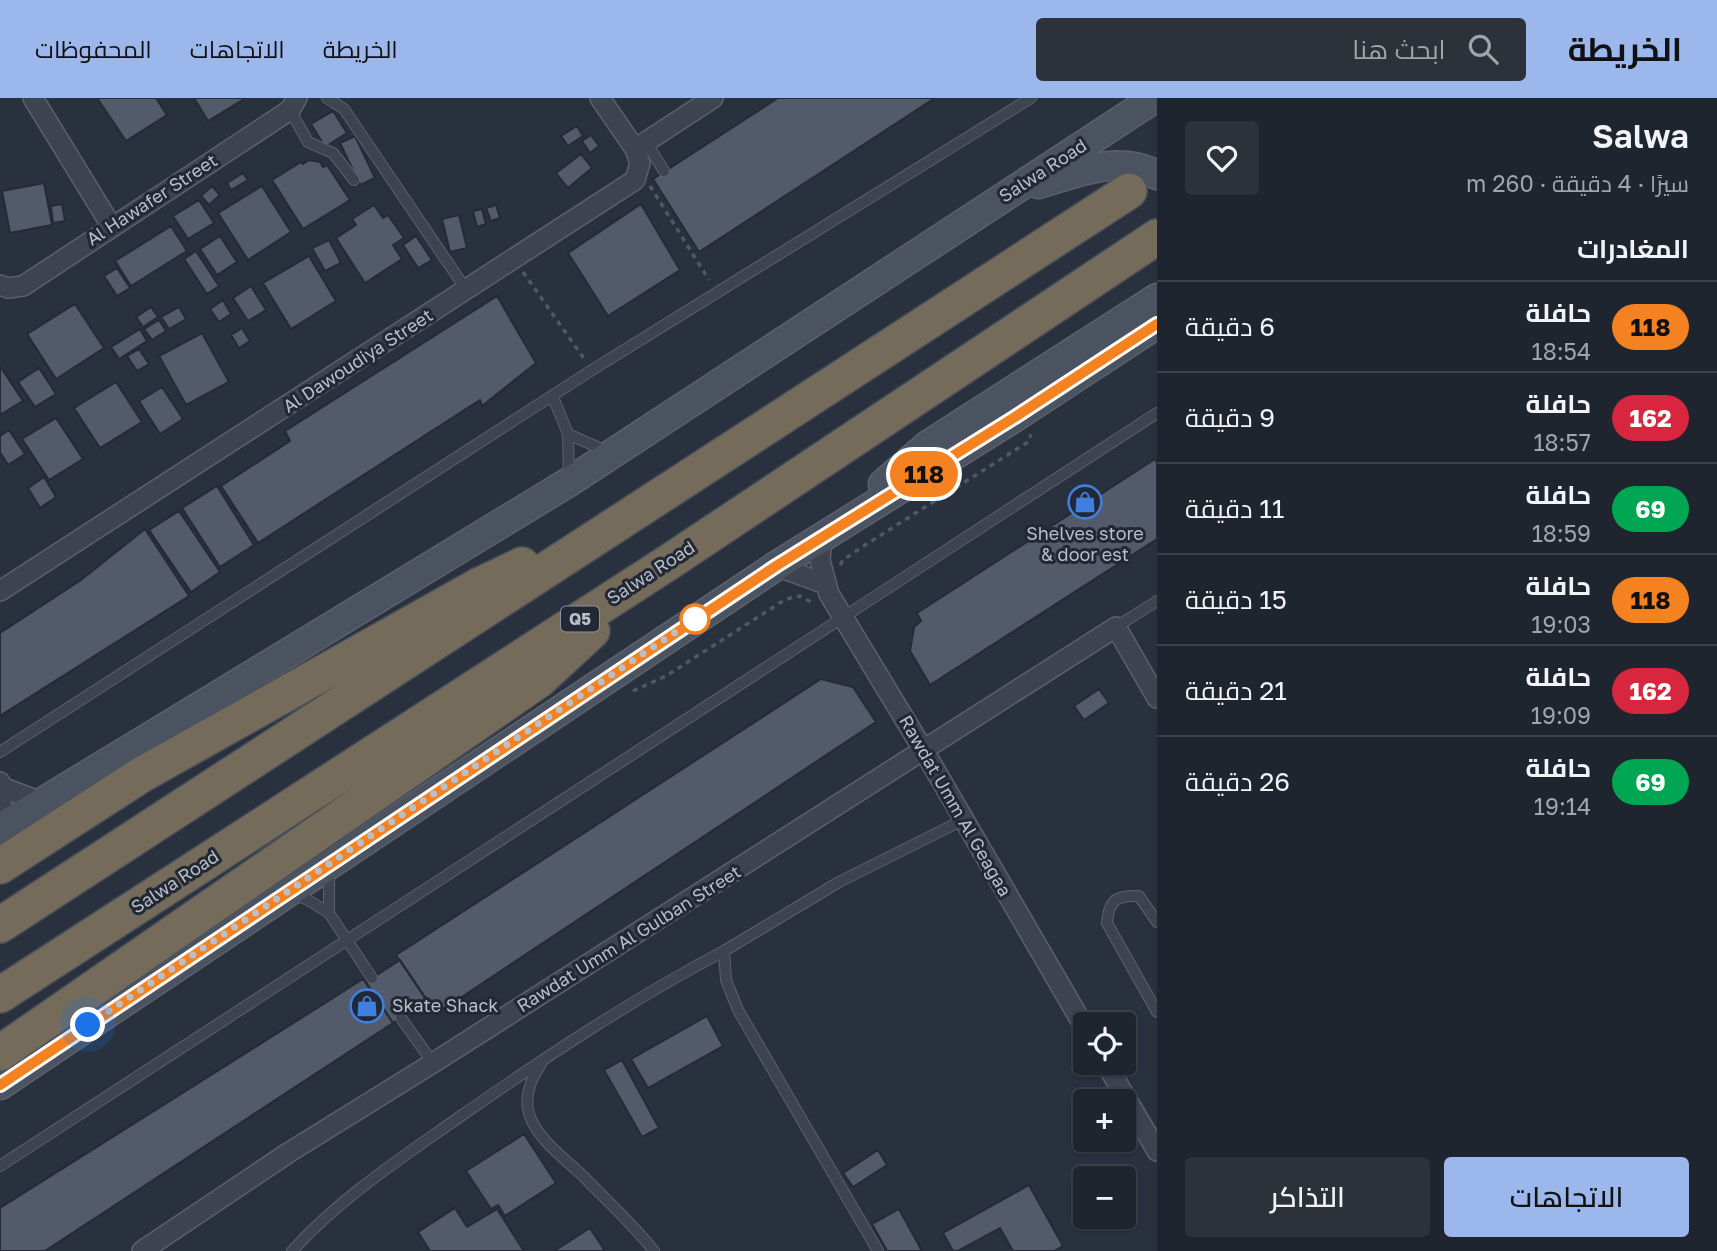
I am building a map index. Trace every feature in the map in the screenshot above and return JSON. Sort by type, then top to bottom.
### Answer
[{"type":"highway","points":[[0,925],[1143,183]]},
{"type":"highway","name":"Salwa Road","points":[[0,995],[669,562],[1157,237]]},
{"type":"highway","points":[[0,866],[141,775],[478,586],[643,509]]},
{"type":"highway","points":[[0,1054],[539,680],[669,562]]},
{"type":"main road","points":[[1111,126],[1134,98]]},
{"type":"main road","name":"Salwa Road","points":[[1,827],[569,482],[1155,98]]},
{"type":"main road","points":[[1111,126],[1157,121]]},
{"type":"main road","points":[[1011,191],[1107,165],[1136,166],[1143,183]]},
{"type":"main road","points":[[850,519],[894,473],[928,445],[1157,298]]},
{"type":"main road","points":[[0,1085],[776,566],[1041,401],[1157,324]]},
{"type":"street","points":[[33,98],[112,227]]},
{"type":"street","points":[[600,98],[640,146],[639,170]]},
{"type":"street","points":[[640,146],[713,98]]},
{"type":"street","name":"Al Hawafer Street","points":[[0,285],[8,288],[23,286],[293,104]]},
{"type":"street","name":"Al Dawoudiya Street","points":[[0,591],[514,260],[635,180],[639,170]]},
{"type":"street","points":[[822,536],[820,560],[827,589]]},
{"type":"street","points":[[776,566],[827,589]]},
{"type":"street","name":"Rawdat Umm Al Geagaa","points":[[827,589],[1076,1012]]},
{"type":"street","points":[[1116,627],[1157,698]]},
{"type":"street","name":"Rawdat Umm Al Gulban Street","points":[[142,1251],[288,1153],[1116,627]]},
{"type":"street","name":"Salwa Road","points":[[1,827],[1,784],[41,802]]},
{"type":"street","points":[[1113,1075],[1157,1151]]},
{"type":"lane","points":[[327,98],[344,109],[467,290]]},
{"type":"lane","points":[[0,752],[592,370],[1031,98]]},
{"type":"lane","points":[[293,104],[308,142],[333,153],[354,180]]},
{"type":"lane","points":[[640,146],[664,171]]},
{"type":"lane","points":[[553,397],[568,434],[569,482]]},
{"type":"lane","points":[[0,1166],[1157,413]]},
{"type":"lane","points":[[568,434],[612,454]]},
{"type":"lane","points":[[1116,627],[1157,601]]},
{"type":"lane","points":[[292,1251],[317,1224],[374,1177],[545,1058],[667,981],[724,951],[839,882],[963,820]]},
{"type":"lane","points":[[329,913],[327,887],[330,862]]},
{"type":"lane","points":[[286,892],[308,900],[329,913],[372,978]]},
{"type":"lane","points":[[1157,922],[1139,896],[1126,895],[1115,900],[1108,908],[1107,923],[1157,1012]]},
{"type":"lane","points":[[724,951],[726,980],[738,1010],[878,1251]]},
{"type":"lane","points":[[401,1018],[433,1063]]},
{"type":"lane","points":[[545,1058],[531,1078],[528,1095],[528,1110],[541,1136],[639,1232],[654,1251]]},
{"type":"path","points":[[639,170],[717,293]]},
{"type":"path","points":[[514,260],[592,370]]},
{"type":"path","points":[[631,692],[666,676],[786,599],[800,596],[812,602],[827,589],[841,586],[837,573],[843,559],[1028,442],[1041,401]]},
{"type":"building","points":[[97,98],[156,98],[167,115],[126,141]]},
{"type":"building","points":[[194,98],[246,98],[208,121]]},
{"type":"building","points":[[778,98],[935,98],[699,252],[653,179]]},
{"type":"building","points":[[333,111],[347,133],[325,147],[311,124]]},
{"type":"building","points":[[577,126],[583,136],[568,146],[561,136]]},
{"type":"building","points":[[591,135],[599,146],[590,153],[582,141]]},
{"type":"building","points":[[355,136],[375,178],[360,185],[340,143]]},
{"type":"building","points":[[581,154],[592,168],[568,188],[556,173]]},
{"type":"building","points":[[309,160],[320,162],[323,167],[327,165],[350,200],[303,229],[272,180]]},
{"type":"building","points":[[243,173],[248,180],[231,190],[227,183]]},
{"type":"building","points":[[44,183],[52,225],[10,233],[2,191]]},
{"type":"building","points":[[212,186],[220,195],[209,205],[201,196]]},
{"type":"building","points":[[262,186],[291,232],[248,260],[218,213]]},
{"type":"building","points":[[199,200],[214,223],[188,239],[173,216]]},
{"type":"building","points":[[62,204],[65,221],[53,223],[51,206]]},
{"type":"building","points":[[641,204],[680,270],[608,316],[568,253]]},
{"type":"building","points":[[374,205],[383,218],[388,215],[404,238],[393,245],[402,259],[365,283],[336,238],[356,225],[352,219]]},
{"type":"building","points":[[496,205],[500,218],[491,221],[486,208]]},
{"type":"building","points":[[482,209],[486,224],[477,227],[473,211]]},
{"type":"building","points":[[459,215],[467,248],[450,252],[442,219]]},
{"type":"building","points":[[171,226],[187,251],[131,286],[115,261]]},
{"type":"building","points":[[220,236],[237,262],[217,275],[200,249]]},
{"type":"building","points":[[416,236],[432,260],[418,268],[403,245]]},
{"type":"building","points":[[329,240],[341,263],[325,271],[312,248]]},
{"type":"building","points":[[196,251],[219,286],[207,294],[184,259]]},
{"type":"building","points":[[309,256],[336,301],[291,329],[263,283]]},
{"type":"building","points":[[117,268],[130,288],[117,296],[104,276]]},
{"type":"building","points":[[251,286],[266,310],[248,321],[233,298]]},
{"type":"building","points":[[497,296],[536,363],[482,406],[480,400],[258,543],[221,486],[290,441],[285,431]]},
{"type":"building","points":[[223,300],[231,314],[219,322],[210,309]]},
{"type":"building","points":[[75,304],[104,348],[56,379],[27,334]]},
{"type":"building","points":[[151,307],[158,317],[143,327],[136,317]]},
{"type":"building","points":[[179,307],[186,319],[169,329],[161,317]]},
{"type":"building","points":[[159,320],[166,331],[152,340],[144,329]]},
{"type":"building","points":[[242,328],[250,341],[239,348],[231,335]]},
{"type":"building","points":[[140,329],[147,341],[119,359],[111,347]]},
{"type":"building","points":[[202,333],[229,382],[186,405],[159,356]]},
{"type":"building","points":[[139,349],[149,364],[137,371],[127,356]]},
{"type":"building","points":[[0,366],[23,401],[0,415]]},
{"type":"building","points":[[39,368],[56,394],[35,407],[18,382]]},
{"type":"building","points":[[116,382],[142,422],[100,448],[74,408]]},
{"type":"building","points":[[162,387],[183,419],[160,434],[139,401]]},
{"type":"building","points":[[56,418],[83,459],[49,480],[22,439]]},
{"type":"building","points":[[9,430],[25,454],[8,465],[0,452],[0,436]]},
{"type":"building","points":[[1155,459],[1157,539],[930,685],[910,651],[914,627],[921,621],[917,613]]},
{"type":"building","points":[[44,477],[56,497],[40,508],[28,488]]},
{"type":"building","points":[[217,486],[254,545],[220,567],[182,508]]},
{"type":"building","points":[[179,511],[220,572],[191,592],[149,530]]},
{"type":"building","points":[[145,529],[189,596],[0,716],[0,633],[81,580]]},
{"type":"building","points":[[821,679],[853,687],[876,722],[436,1014],[396,955]]},
{"type":"building","points":[[1099,689],[1109,703],[1084,720],[1074,706]]},
{"type":"building","points":[[400,960],[427,1000],[393,1023],[366,982]]},
{"type":"building","points":[[363,979],[393,1023],[45,1251],[0,1251],[0,1208]]},
{"type":"building","points":[[707,1016],[723,1046],[648,1088],[631,1059]]},
{"type":"building","points":[[622,1060],[659,1128],[642,1137],[604,1070]]},
{"type":"building","points":[[524,1134],[556,1183],[505,1216],[498,1205],[491,1209],[466,1171]]},
{"type":"building","points":[[878,1150],[887,1165],[853,1187],[843,1173]]},
{"type":"building","points":[[1029,1185],[1063,1246],[1054,1251],[1013,1251],[1000,1228],[958,1251],[953,1251],[943,1233]]},
{"type":"building","points":[[455,1208],[467,1227],[497,1209],[524,1251],[430,1251],[418,1232]]},
{"type":"building","points":[[899,1209],[922,1251],[887,1251],[872,1224]]},
{"type":"building","points":[[590,1228],[605,1251],[554,1251]]},
{"type":"bus line","name":"118","points":[[0,1085],[776,566],[1015,417],[1157,324]]},
{"type":"place","name":"Shelves store & door est","points":[[1085,502]]},
{"type":"place","name":"Skate Shack","points":[[367,1006]]},
{"type":"route","points":[[88,1025],[695,619]]}]
